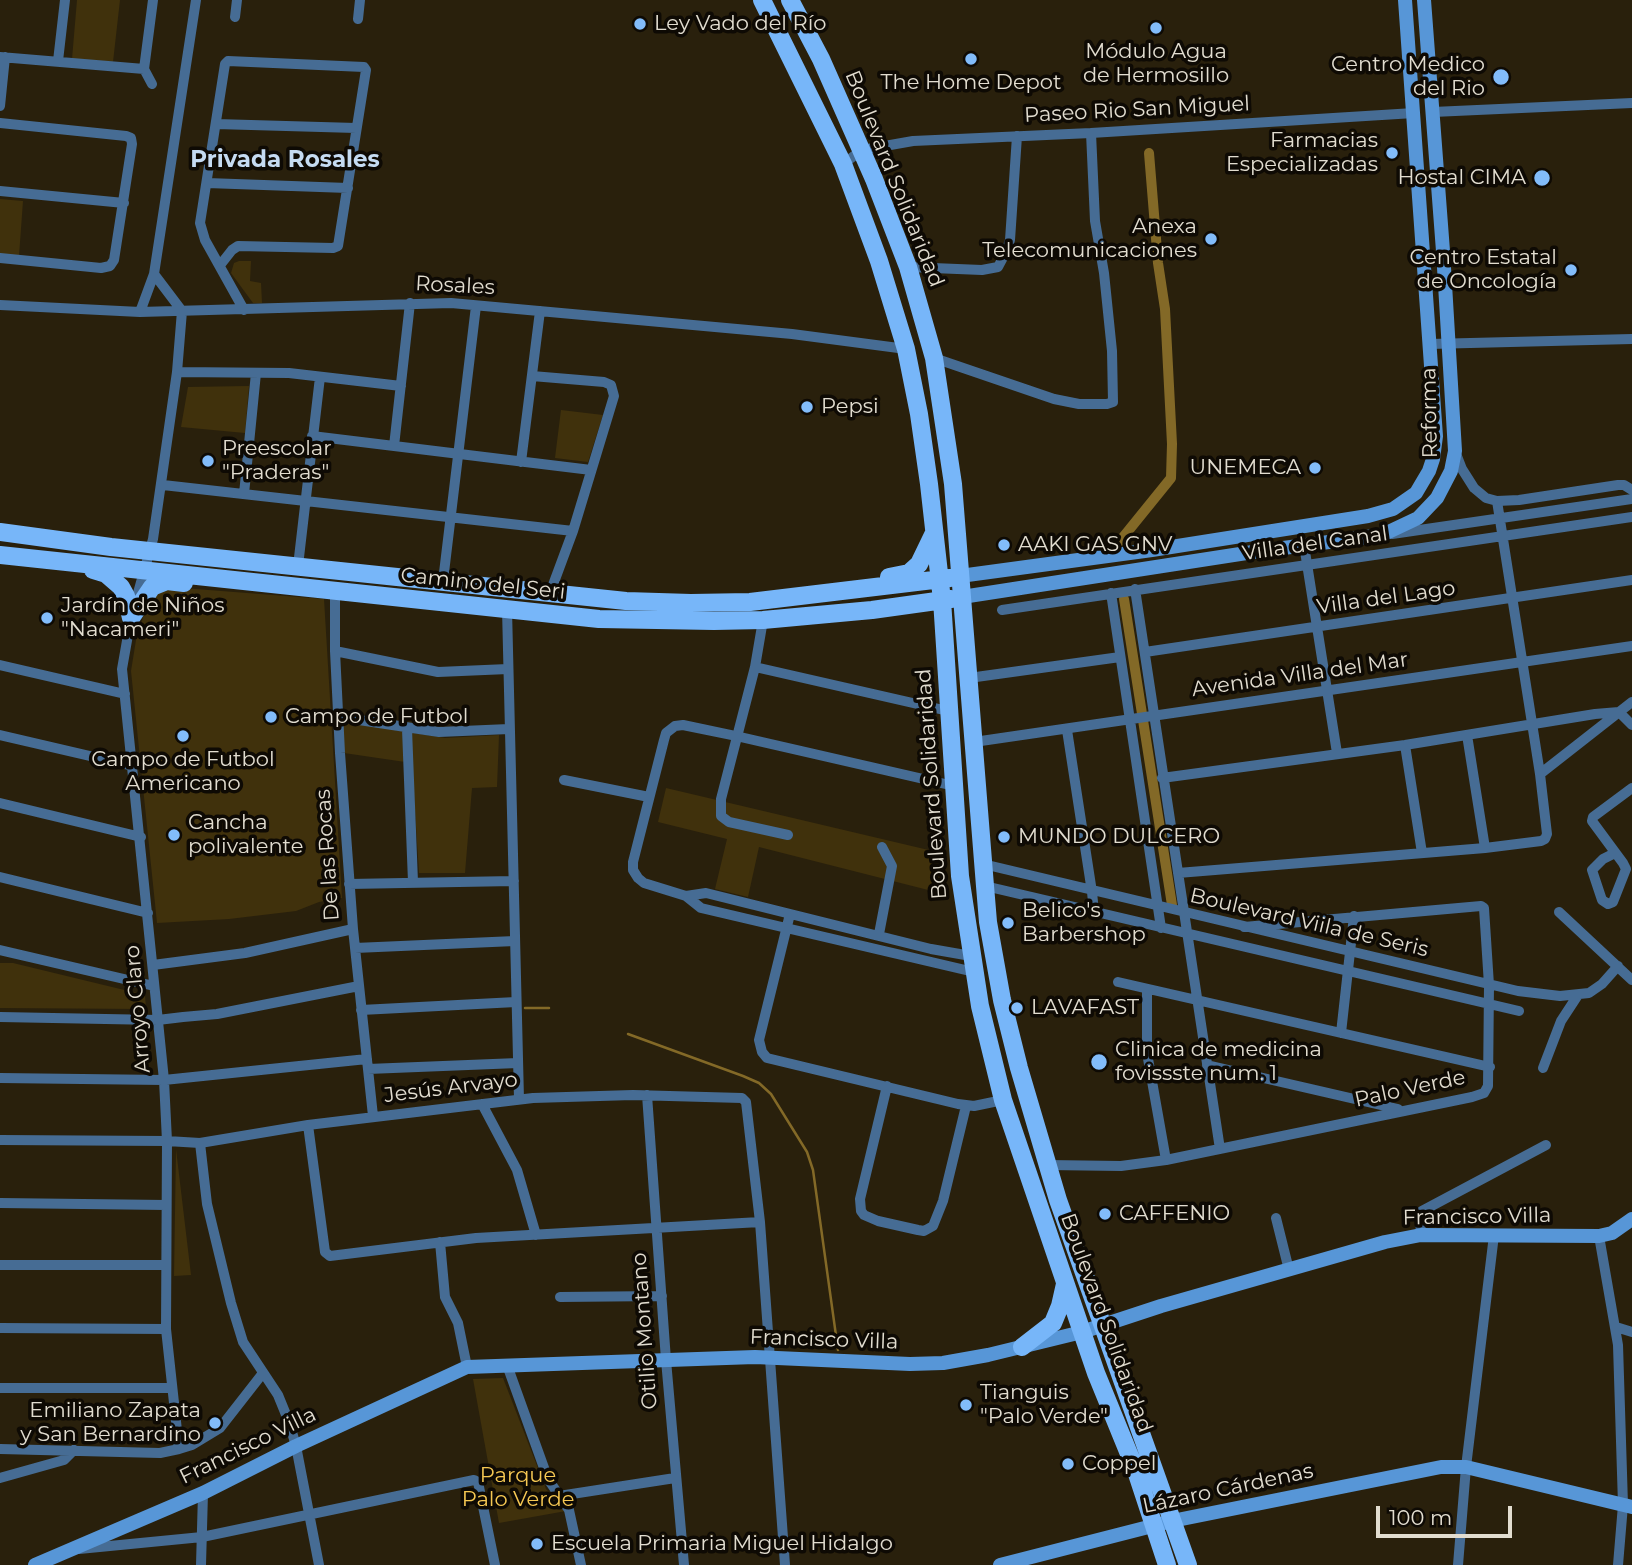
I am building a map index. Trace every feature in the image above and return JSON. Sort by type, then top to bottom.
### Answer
[{"type":"main road","name":"Boulevard Solidaridad","points":[[762,0],[842,164],[879,261],[906,349],[919,414],[940,579],[959,862],[972,964],[1003,1100],[1082,1332],[1163,1523],[1188,1565]]},
{"type":"main road","name":"Boulevard Solidaridad","points":[[790,0],[821,59],[862,150],[908,267],[934,358],[952,472],[988,922],[1002,1000],[1018,1068],[1047,1165],[1102,1324],[1163,1523],[1167,1565]]},
{"type":"main road","name":"Reforma","points":[[960,576],[1249,535],[1382,513],[1402,505],[1416,493],[1429,471],[1436,446],[1405,0]]},
{"type":"main road","name":"Reforma","points":[[962,597],[1252,552],[1382,535],[1406,525],[1429,507],[1445,485],[1455,451],[1424,0]]},
{"type":"main road","points":[[1409,52],[1417,62],[1423,103],[1433,109]]},
{"type":"main road","points":[[1415,118],[1425,173],[1436,177]]},
{"type":"main road","name":"Camino del Seri","points":[[0,532],[150,551],[626,601],[750,602],[960,576]]},
{"type":"main road","points":[[807,596],[840,584],[909,573],[919,564],[934,532]]},
{"type":"main road","points":[[1249,535],[1252,552]]},
{"type":"main road","name":"Camino del Seri","points":[[0,555],[599,619],[763,620],[872,610],[962,597]]},
{"type":"main road","points":[[49,560],[96,570],[112,578],[126,596],[131,618]]},
{"type":"main road","points":[[131,618],[149,591],[162,583],[215,586],[236,580]]},
{"type":"main road","name":"Francisco Villa","points":[[35,1565],[59,1557],[203,1493],[296,1446],[467,1367],[771,1358],[943,1363],[1082,1332],[1385,1242],[1421,1235],[1599,1236],[1612,1233],[1632,1219]]},
{"type":"main road","points":[[1022,1347],[1053,1323],[1065,1283],[1086,1277]]},
{"type":"main road","name":"Lázaro Cárdenas","points":[[1000,1565],[1017,1563],[1163,1523],[1441,1467],[1466,1467],[1628,1506]]},
{"type":"street","points":[[58,61],[65,0]]},
{"type":"street","points":[[152,84],[144,69],[153,0]]},
{"type":"street","points":[[140,312],[154,274],[196,0]]},
{"type":"street","points":[[235,17],[237,0]]},
{"type":"street","points":[[358,19],[360,0]]},
{"type":"street","points":[[14,123],[0,106],[3,57],[144,69]]},
{"type":"street","points":[[221,264],[238,246],[333,248],[339,243],[365,67],[228,61],[225,66],[200,223],[205,240],[221,264],[244,310]]},
{"type":"street","points":[[1433,109],[1632,103]]},
{"type":"street","name":"Paseo Rio San Miguel","points":[[862,150],[913,141],[1415,118]]},
{"type":"street","points":[[0,123],[129,137],[132,144],[114,260],[110,266],[101,268],[0,258]]},
{"type":"street","points":[[216,124],[356,128]]},
{"type":"street","points":[[934,358],[1054,399],[1079,404],[1113,402],[1112,351],[1104,273],[1095,221],[1091,133]]},
{"type":"street","points":[[908,267],[982,270],[998,267],[1010,240],[1017,136]]},
{"type":"street","points":[[842,164],[862,150]]},
{"type":"street","points":[[207,183],[348,188]]},
{"type":"street","points":[[0,191],[124,202]]},
{"type":"street","points":[[154,274],[182,311]]},
{"type":"street","points":[[394,446],[410,303]]},
{"type":"street","name":"Rosales","points":[[0,304],[140,312],[410,303],[476,306],[792,334],[906,349]]},
{"type":"street","points":[[443,581],[476,306]]},
{"type":"street","name":"Arroyo Claro","points":[[179,1450],[166,1329],[167,1141],[164,1080],[122,670],[131,618],[150,551],[163,485],[182,311]]},
{"type":"street","points":[[521,462],[540,311]]},
{"type":"street","points":[[1430,344],[1632,339]]},
{"type":"street","points":[[177,372],[320,377],[401,386]]},
{"type":"street","points":[[244,494],[256,373]]},
{"type":"street","points":[[532,376],[604,382],[614,390],[573,531],[550,593]]},
{"type":"street","points":[[298,566],[320,377]]},
{"type":"street","points":[[312,436],[592,470]]},
{"type":"street","points":[[1455,451],[1474,488],[1486,498],[1497,501],[1618,485],[1624,485],[1632,491]]},
{"type":"street","points":[[163,485],[573,531]]},
{"type":"street","name":"Villa del Canal","points":[[1382,535],[1632,499]]},
{"type":"street","points":[[1178,873],[1485,848],[1545,839],[1547,834],[1540,774],[1497,501]]},
{"type":"street","name":"Villa del Canal","points":[[1002,610],[1632,517]]},
{"type":"street","points":[[1304,545],[1337,753]]},
{"type":"street","name":"Villa del Lago","points":[[1145,652],[1632,580]]},
{"type":"street","points":[[1135,589],[1220,1149]]},
{"type":"street","name":"De las Rocas","points":[[335,590],[338,717],[349,884],[373,1116]]},
{"type":"street","points":[[1111,593],[1132,718],[1161,928]]},
{"type":"street","points":[[507,609],[519,1099]]},
{"type":"street","points":[[763,620],[755,667],[721,799],[721,816],[729,822],[788,835]]},
{"type":"street","name":"Avenida Villa del Mar","points":[[974,742],[1632,646]]},
{"type":"street","points":[[335,651],[438,672],[508,669]]},
{"type":"street","points":[[969,678],[1120,657]]},
{"type":"street","points":[[0,665],[125,694]]},
{"type":"street","points":[[755,667],[948,711]]},
{"type":"street","points":[[1540,774],[1632,702]]},
{"type":"street","points":[[1162,778],[1619,712]]},
{"type":"street","points":[[1619,712],[1632,725]]},
{"type":"street","points":[[338,717],[407,729],[461,732],[509,729]]},
{"type":"street","points":[[954,786],[683,725],[669,730],[664,740],[634,870],[644,883],[686,896],[701,908],[929,962],[972,964]]},
{"type":"street","points":[[407,729],[413,882]]},
{"type":"street","points":[[1067,730],[1094,912]]},
{"type":"street","points":[[0,735],[133,766]]},
{"type":"street","points":[[1467,735],[1485,848]]},
{"type":"street","points":[[1405,745],[1422,853]]},
{"type":"street","points":[[564,780],[649,797]]},
{"type":"street","points":[[1615,852],[1592,821],[1593,817],[1632,788]]},
{"type":"street","points":[[0,803],[141,837]]},
{"type":"street","points":[[879,934],[892,866],[882,847]]},
{"type":"street","name":"Boulevard Viila de Seris","points":[[983,864],[1489,985],[1560,996],[1578,995]]},
{"type":"street","points":[[0,877],[148,913]]},
{"type":"street","points":[[349,884],[514,881]]},
{"type":"street","name":"Boulevard Viila de Seris","points":[[985,886],[1519,1011]]},
{"type":"street","points":[[686,896],[706,893],[879,934],[972,964]]},
{"type":"street","name":"Palo Verde","points":[[1047,1165],[1114,1166],[1166,1160],[1479,1095],[1488,1086],[1490,1003],[1484,908],[1481,906],[1244,928]]},
{"type":"street","points":[[1559,912],[1632,980]]},
{"type":"street","points":[[790,914],[762,1022],[759,1040],[762,1052],[775,1062],[966,1106],[1003,1100]]},
{"type":"street","points":[[1341,1033],[1354,916]]},
{"type":"street","points":[[153,965],[244,953],[353,929]]},
{"type":"street","points":[[355,948],[515,941]]},
{"type":"street","points":[[929,962],[931,949]]},
{"type":"street","points":[[0,950],[154,986]]},
{"type":"street","points":[[1543,1068],[1560,1021],[1578,995],[1589,993],[1602,984],[1618,966]]},
{"type":"street","points":[[1118,982],[1490,1067]]},
{"type":"street","points":[[0,1017],[158,1020],[217,1014],[359,986]]},
{"type":"street","points":[[1147,989],[1147,1053],[1166,1160]]},
{"type":"street","points":[[361,1010],[516,1002]]},
{"type":"street","points":[[0,1078],[164,1080],[367,1064],[518,1063]]},
{"type":"street","points":[[1208,1065],[1404,1110]]},
{"type":"street","points":[[887,1086],[860,1199],[864,1215],[878,1221],[924,1231],[933,1226],[943,1201],[966,1106]]},
{"type":"street","name":"Jesús Arvayo","points":[[0,1140],[201,1143],[373,1116],[519,1099],[647,1095],[742,1098],[746,1102],[760,1222]]},
{"type":"street","name":"Otilio Montano","points":[[647,1095],[684,1565]]},
{"type":"street","points":[[482,1104],[517,1170],[536,1235]]},
{"type":"street","points":[[308,1125],[327,1255],[440,1242],[760,1222],[785,1565]]},
{"type":"street","points":[[201,1143],[206,1204],[228,1292],[243,1342],[278,1395],[296,1446],[319,1565]]},
{"type":"street","points":[[1421,1235],[1422,1211],[1546,1145]]},
{"type":"street","points":[[0,1203],[166,1205]]},
{"type":"street","points":[[1276,1218],[1289,1270]]},
{"type":"street","points":[[1458,1565],[1466,1467],[1494,1235]]},
{"type":"street","points":[[1599,1236],[1616,1328],[1628,1506],[1618,1565]]},
{"type":"street","points":[[440,1242],[445,1297],[460,1330],[467,1367]]},
{"type":"street","points":[[0,1265],[166,1265]]},
{"type":"street","points":[[560,1297],[662,1296]]},
{"type":"street","points":[[0,1328],[166,1329]]},
{"type":"street","points":[[1616,1328],[1632,1332]]},
{"type":"street","points":[[508,1365],[544,1470],[551,1487],[571,1518],[581,1565]]},
{"type":"street","points":[[0,1449],[160,1453],[179,1450],[192,1446],[220,1427],[263,1373]]},
{"type":"street","points":[[0,1388],[171,1388]]},
{"type":"street","points":[[0,1478],[64,1460],[75,1450]]},
{"type":"street","points":[[559,1496],[676,1478]]},
{"type":"street","points":[[59,1557],[202,1537],[474,1480],[478,1482],[495,1565]]},
{"type":"street","points":[[201,1565],[203,1493]]},
{"type":"green space","points":[[77,0],[120,0],[113,62],[72,59]]},
{"type":"green space","points":[[0,199],[23,201],[19,256],[0,255]]},
{"type":"green space","points":[[251,261],[250,281],[261,283],[262,303],[253,303],[231,273],[234,263]]},
{"type":"green space","points":[[249,386],[245,433],[181,427],[188,387]]},
{"type":"green space","points":[[561,410],[603,415],[588,462],[555,458]]},
{"type":"green space","points":[[170,587],[324,599],[342,898],[319,902],[296,911],[229,919],[157,923],[131,671],[136,640],[146,608],[154,594]]},
{"type":"green space","points":[[341,721],[445,738],[499,735],[497,787],[472,788],[465,873],[419,873],[412,763],[344,753]]},
{"type":"green space","points":[[666,788],[937,852],[940,893],[759,847],[748,897],[715,889],[727,839],[658,822]]},
{"type":"green space","points":[[0,963],[13,963],[145,995],[146,1009],[0,1008]]},
{"type":"green space","points":[[176,1149],[191,1275],[174,1276]]},
{"type":"green space","name":"Parque Palo Verde","points":[[503,1378],[546,1489],[566,1511],[499,1523],[473,1379]]},
{"type":"waterway","points":[[1120,541],[1171,478],[1172,444],[1165,309],[1158,263],[1149,153]]},
{"type":"waterway","points":[[1124,599],[1172,905]]},
{"type":"waterway","points":[[525,1008],[549,1008]]},
{"type":"waterway","points":[[628,1034],[743,1076],[759,1083],[771,1094],[807,1152],[813,1170],[838,1350]]},
{"type":"place","name":"Ley Vado del Río","points":[[640,24]]},
{"type":"place","name":"Módulo Agua de Hermosillo","points":[[1156,28]]},
{"type":"place","name":"The Home Depot","points":[[971,59]]},
{"type":"place","name":"Centro Medico del Rio","points":[[1501,77]]},
{"type":"place","name":"Farmacias Especializadas","points":[[1392,153]]},
{"type":"place","name":"Hostal CIMA","points":[[1542,178]]},
{"type":"place","name":"Anexa Telecomunicaciones","points":[[1211,239]]},
{"type":"place","name":"Centro Estatal de Oncología","points":[[1571,270]]},
{"type":"place","name":"Pepsi","points":[[807,407]]},
{"type":"place","name":"Preescolar \"Praderas\"","points":[[208,461]]},
{"type":"place","name":"UNEMECA","points":[[1315,468]]},
{"type":"place","name":"AAKI GAS GNV","points":[[1004,545]]},
{"type":"place","name":"Jardín de Niños \"Nacameri\"","points":[[47,618]]},
{"type":"place","name":"Campo de Futbol","points":[[271,717]]},
{"type":"place","name":"Campo de Futbol Americano","points":[[183,736]]},
{"type":"place","name":"Cancha polivalente","points":[[174,835]]},
{"type":"place","name":"MUNDO DULCERO","points":[[1004,837]]},
{"type":"place","name":"Belico's Barbershop","points":[[1008,923]]},
{"type":"place","name":"LAVAFAST","points":[[1017,1008]]},
{"type":"place","name":"Clinica de medicina fovissste num. 1","points":[[1099,1062]]},
{"type":"place","name":"CAFFENIO","points":[[1105,1214]]},
{"type":"place","name":"Tianguis \"Palo Verde\"","points":[[966,1405]]},
{"type":"place","name":"Emiliano Zapata y San Bernardino","points":[[215,1423]]},
{"type":"place","name":"Coppel","points":[[1068,1464]]},
{"type":"place","name":"Escuela Primaria Miguel Hidalgo","points":[[537,1544]]},
{"type":"district","name":"Privada Rosales","points":[[285,160]]}]
